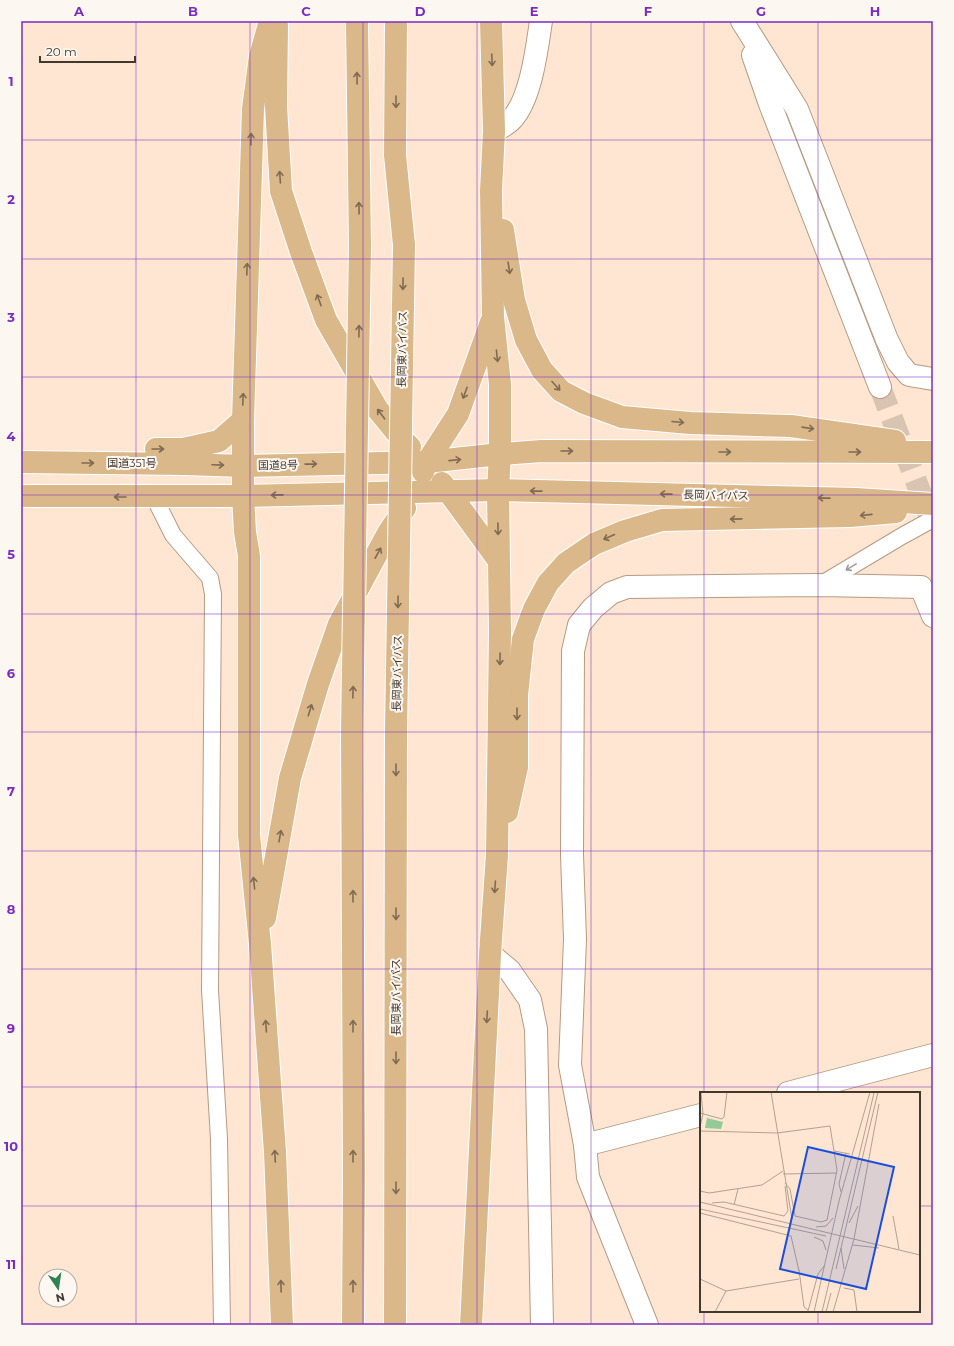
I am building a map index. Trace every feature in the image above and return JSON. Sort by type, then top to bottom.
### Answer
[{"type":"highway","points":[[244,466],[243,420],[253,109],[260,56],[270,21]]},
{"type":"highway","points":[[278,21],[276,106],[281,192],[326,320],[378,410],[401,438],[427,462],[499,561]]},
{"type":"highway","points":[[353,1325],[354,1175],[352,731],[360,247],[357,21]]},
{"type":"highway","name":"長岡東バイパス","points":[[395,1325],[396,731],[407,486],[404,245],[395,155],[396,21]]},
{"type":"highway","points":[[491,21],[494,131],[502,224],[514,300],[526,340],[542,370],[561,391],[584,404],[622,417],[690,423],[791,426],[933,446]]},
{"type":"highway","points":[[471,1325],[490,954],[497,856],[500,632],[498,490],[500,454],[500,384],[493,317],[491,191],[494,131]]},
{"type":"highway","points":[[282,1325],[275,1152],[260,944],[290,778],[323,669],[339,624],[388,533],[407,486],[427,462],[458,414],[493,317]]},
{"type":"highway","points":[[21,454],[68,449],[183,449],[219,441],[243,420]]},
{"type":"highway","points":[[500,454],[542,451],[933,452]]},
{"type":"highway","name":"国道8号","points":[[260,944],[249,835],[249,556],[245,532],[243,496],[244,466],[427,462],[500,454]]},
{"type":"highway","name":"国道351号","points":[[21,462],[244,466]]},
{"type":"highway","points":[[21,496],[243,496],[407,486],[449,491],[498,490]]},
{"type":"highway","name":"長岡バイパス","points":[[498,490],[856,499],[933,504]]},
{"type":"highway","points":[[497,856],[517,767],[517,695],[524,639],[534,609],[548,583],[566,563],[594,544],[625,530],[662,520],[850,516],[933,508]]},
{"type":"street","points":[[494,131],[512,120],[522,106],[530,82],[540,21]]},
{"type":"street","points":[[742,21],[798,109],[886,340],[895,356],[909,375],[933,378]]},
{"type":"street","points":[[742,21],[770,104],[880,387]]},
{"type":"street","points":[[647,1325],[588,1177],[585,1145],[570,1065],[575,939],[572,855],[573,650],[579,625],[593,608],[611,593],[627,587],[820,585],[921,587],[933,616]]},
{"type":"street","points":[[490,954],[510,970],[530,1000],[536,1029],[542,1325]]},
{"type":"street","points":[[792,1092],[933,1055]]},
{"type":"street","points":[[537,1064],[570,1065]]},
{"type":"street","points":[[585,1145],[700,1115]]},
{"type":"lane","points":[[154,497],[173,534],[210,578],[213,594],[210,990],[219,1139],[222,1325]]},
{"type":"lane","points":[[820,585],[933,519]]},
{"type":"tunnel","points":[[880,387],[931,520]]}]
